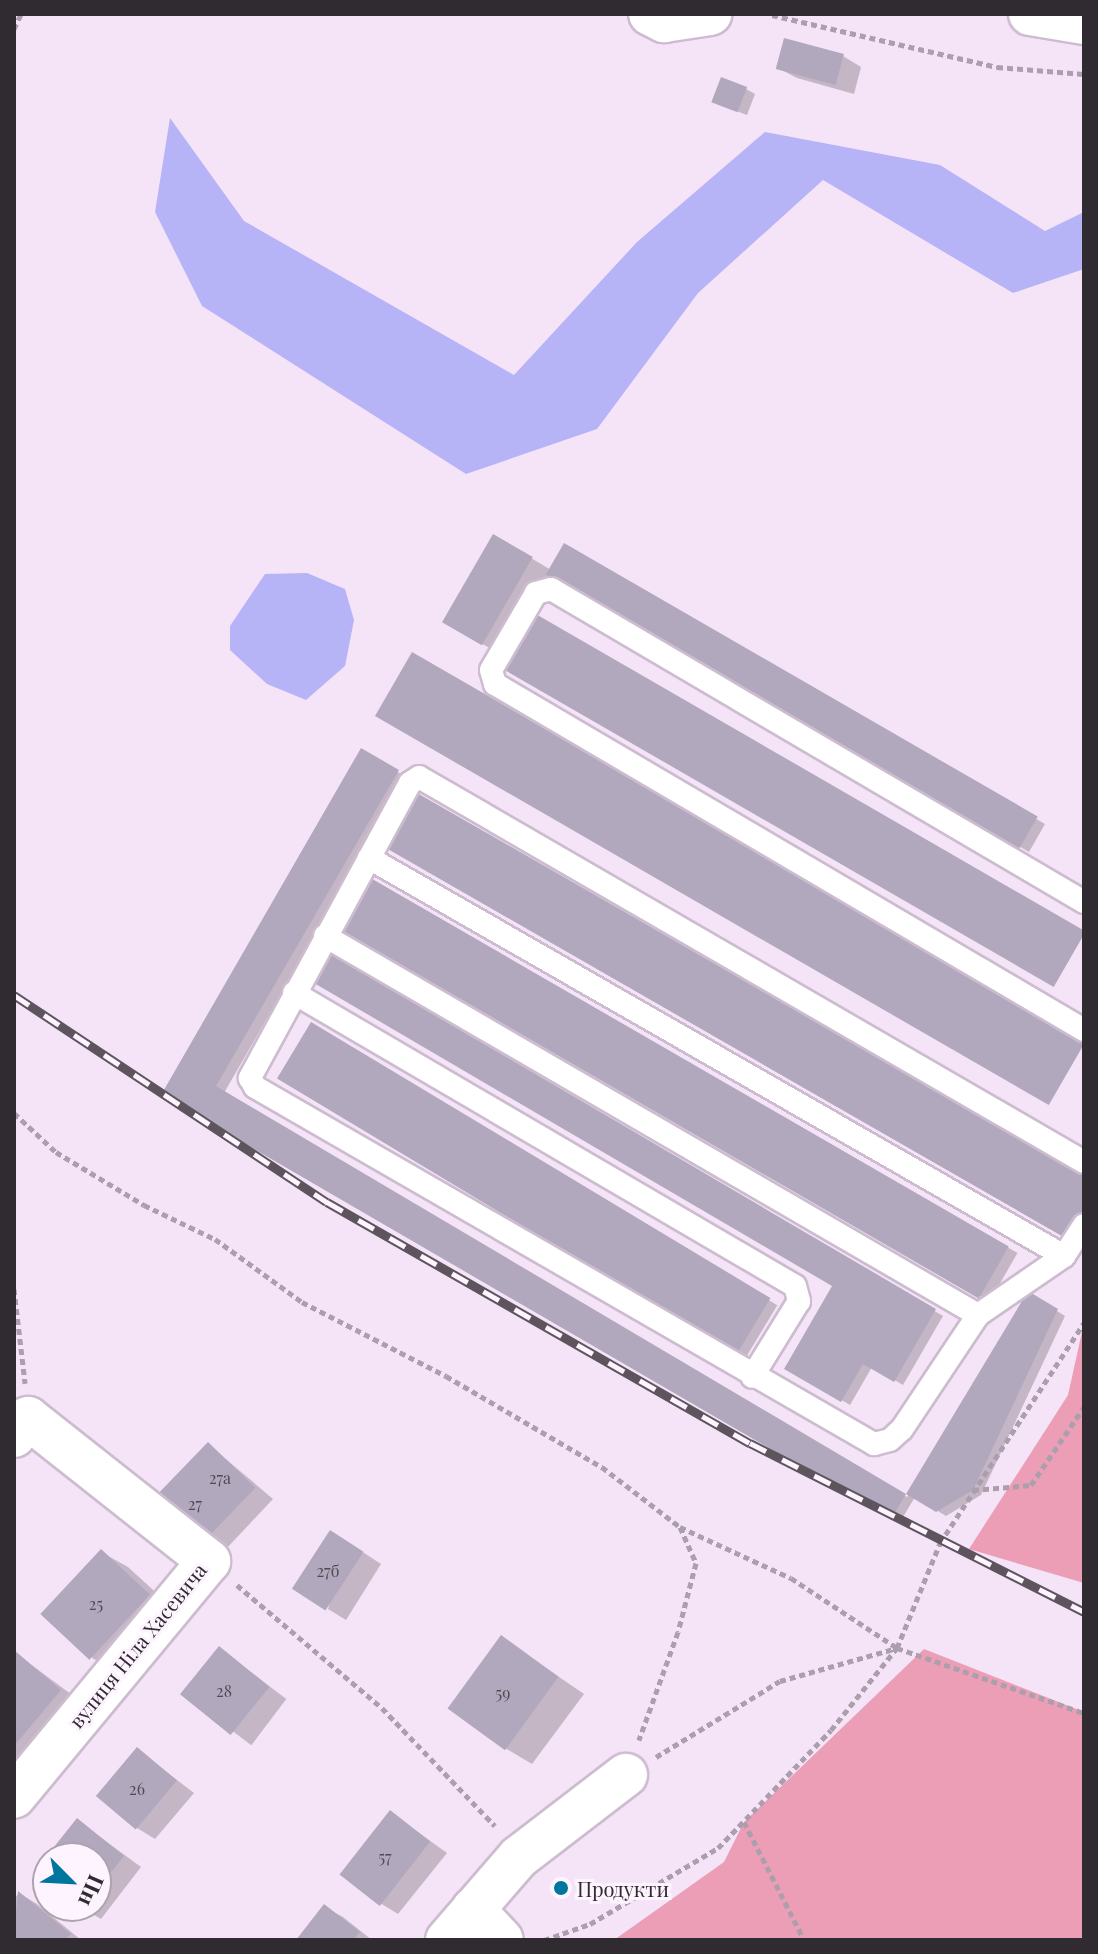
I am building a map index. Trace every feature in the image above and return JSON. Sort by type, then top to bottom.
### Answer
[{"type":"street","points":[[650,14],[664,21],[710,14]]},
{"type":"street","points":[[1030,14],[1084,23]]},
{"type":"street","name":"вулиця Ніла Хасевича","points":[[14,1797],[209,1561],[21,1427]]},
{"type":"street","points":[[502,1940],[460,1925],[519,1857],[626,1775]]},
{"type":"lane","points":[[1084,902],[551,589],[536,593],[491,670],[495,684],[1084,1030]]},
{"type":"lane","points":[[1084,1162],[425,779],[410,783],[251,1072],[255,1087],[859,1439],[874,1444],[890,1440],[978,1315],[1064,1256],[1084,1225]]},
{"type":"lane","points":[[369,858],[1064,1256]]},
{"type":"lane","points":[[325,936],[978,1315]]},
{"type":"lane","points":[[294,993],[795,1286],[799,1301],[752,1377]]},
{"type":"path","points":[[14,29],[21,14]]},
{"type":"path","points":[[772,15],[997,67],[1084,74]]},
{"type":"path","points":[[14,1113],[56,1152],[144,1205],[215,1239],[302,1302],[446,1376],[602,1467],[680,1527],[791,1578],[897,1648],[1084,1713]]},
{"type":"path","points":[[14,1289],[21,1427]]},
{"type":"path","points":[[544,1940],[590,1924],[718,1848],[831,1730],[897,1648],[940,1543],[1084,1323]]},
{"type":"path","points":[[973,1490],[1031,1485],[1084,1407]]},
{"type":"path","points":[[626,1775],[678,1632],[696,1563],[680,1527]]},
{"type":"path","points":[[209,1561],[382,1708],[472,1798],[519,1857]]},
{"type":"path","points":[[626,1775],[780,1681],[897,1648]]},
{"type":"path","points":[[744,1822],[804,1940]]},
{"type":"shaded area","points":[[170,118],[244,221],[514,375],[637,242],[765,132],[940,165],[1045,231],[1084,212],[1084,269],[1013,293],[823,180],[698,293],[597,429],[466,474],[202,306],[155,212]]},
{"type":"shaded area","points":[[307,573],[345,589],[354,620],[345,666],[306,700],[267,684],[230,650],[230,626],[265,574]]},
{"type":"shaded area","points":[[1084,1323],[1084,1583],[969,1549],[1068,1395]]},
{"type":"shaded area","points":[[924,1649],[1084,1712],[1084,1940],[614,1940],[724,1862],[744,1822]]},
{"type":"building","points":[[784,38],[844,54],[836,85],[776,69]]},
{"type":"building","points":[[721,77],[747,87],[737,112],[711,102]]},
{"type":"building","points":[[493,534],[533,557],[482,645],[442,622]]},
{"type":"building","points":[[564,543],[1038,816],[1019,849],[546,575]]},
{"type":"building","points":[[534,613],[1084,931],[1054,987],[502,668]]},
{"type":"building","points":[[412,652],[1084,1040],[1049,1105],[375,716]]},
{"type":"building","points":[[361,748],[399,770],[216,1086],[906,1494],[891,1519],[161,1095]]},
{"type":"building","points":[[417,793],[1084,1175],[1084,1209],[1067,1239],[386,848]]},
{"type":"building","points":[[367,876],[1009,1246],[979,1298],[337,928]]},
{"type":"building","points":[[331,954],[936,1309],[894,1382],[863,1364],[841,1402],[784,1369],[832,1286],[314,983]]},
{"type":"building","points":[[311,1022],[770,1298],[736,1355],[277,1079]]},
{"type":"building","points":[[1028,1291],[1058,1309],[973,1490],[936,1512],[906,1494]]},
{"type":"building","points":[[208,1442],[255,1488],[205,1540],[158,1494]]},
{"type":"building","points":[[330,1530],[364,1552],[325,1610],[292,1589]]},
{"type":"building","points":[[101,1549],[150,1595],[89,1660],[40,1614]]},
{"type":"building","points":[[501,1635],[558,1677],[505,1750],[448,1709]]},
{"type":"building","points":[[219,1646],[270,1687],[230,1735],[180,1694]]},
{"type":"building","points":[[14,1650],[61,1690],[14,1746]]},
{"type":"building","points":[[137,1747],[177,1780],[136,1829],[96,1796]]},
{"type":"building","points":[[390,1810],[430,1841],[380,1906],[340,1875]]},
{"type":"building","points":[[77,1818],[107,1842],[58,1842]]},
{"type":"building","points":[[112,1846],[124,1856],[112,1871]]},
{"type":"building","points":[[18,1891],[32,1902],[32,1922],[56,1922],[71,1934],[65,1940],[14,1940]]},
{"type":"building","points":[[324,1904],[360,1932],[353,1940],[296,1940]]},
{"type":"railway","points":[[14,995],[327,1202],[750,1443],[1084,1612]]},
{"type":"place","name":"Продукти","points":[[561,1888]]}]
